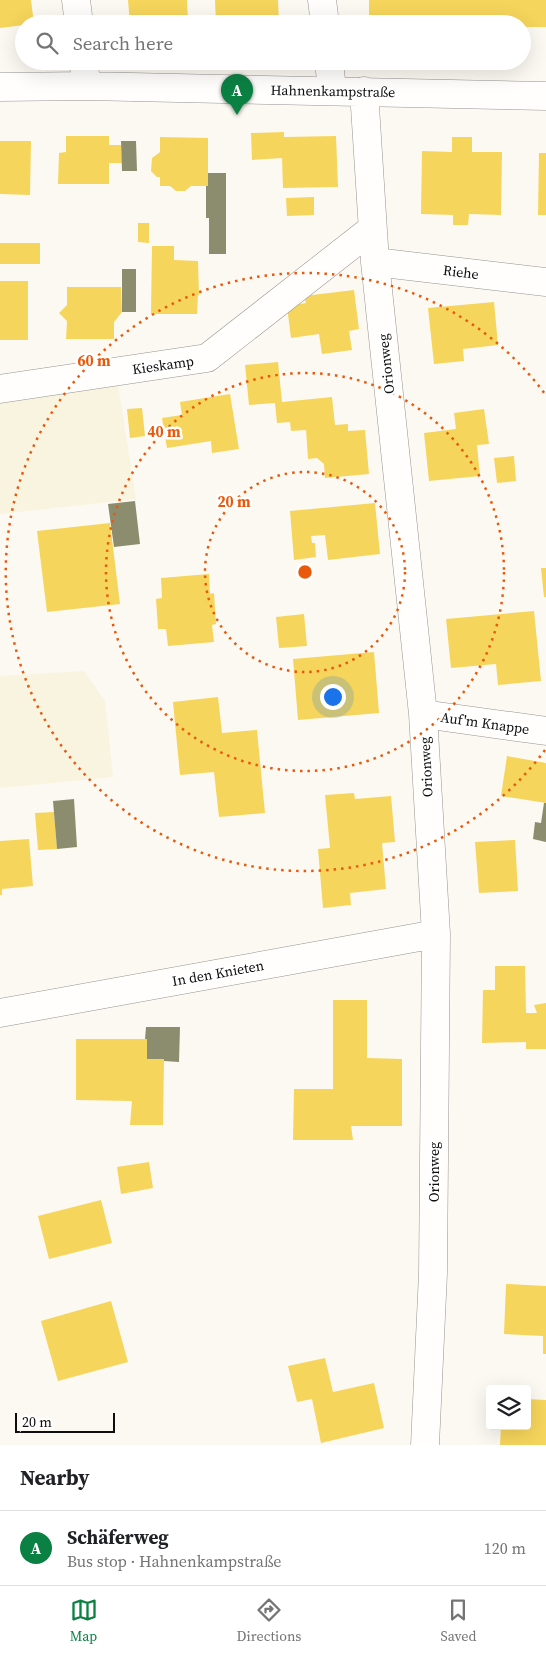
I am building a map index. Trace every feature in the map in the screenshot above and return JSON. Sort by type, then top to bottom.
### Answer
[{"type":"street","points":[[76,0],[78,15]]},
{"type":"street","points":[[322,0],[324,15]]},
{"type":"street","points":[[330,70],[332,90]]},
{"type":"street","name":"Hahnenkampstraße","points":[[0,87],[85,74],[332,90],[546,96]]},
{"type":"street","name":"Orionweg","points":[[364,91],[375,262],[423,714],[436,934],[433,1273],[425,1445]]},
{"type":"street","name":"Kieskamp","points":[[0,389],[207,358],[372,229]]},
{"type":"street","name":"Riehe","points":[[375,262],[546,282]]},
{"type":"street","name":"Auf'm Knappe","points":[[423,714],[546,731]]},
{"type":"street","name":"In den Knieten","points":[[0,1013],[436,934]]},
{"type":"shaded area","points":[[118,384],[136,499],[0,514],[0,402]]},
{"type":"shaded area","points":[[84,671],[105,701],[113,777],[0,788],[0,676]]},
{"type":"building: Homes","points":[[0,0],[31,0],[33,15],[15,15],[15,26],[0,28]]},
{"type":"building: Homes","points":[[128,0],[187,0],[188,15],[129,15]]},
{"type":"building: Homes","points":[[215,0],[278,0],[279,15],[216,15]]},
{"type":"building: Homes","points":[[369,0],[546,0],[546,27],[531,27],[531,15],[369,15]]},
{"type":"building: Homes","points":[[284,132],[284,137],[336,136],[338,187],[283,188],[282,158],[252,160],[251,133]]},
{"type":"building: Homes","points":[[66,136],[109,136],[109,145],[121,145],[122,163],[109,163],[109,184],[58,184],[59,153],[66,152]]},
{"type":"building: Homes","points":[[160,137],[208,138],[208,186],[191,186],[185,191],[176,191],[170,186],[160,186],[160,177],[157,177],[151,171],[152,158],[160,152]]},
{"type":"building: Homes","points":[[452,137],[472,137],[472,152],[502,152],[501,215],[469,214],[468,225],[453,225],[453,215],[421,214],[422,151],[452,152]]},
{"type":"building: Homes","points":[[0,141],[31,141],[30,195],[0,194]]},
{"type":"building: Homes","points":[[539,153],[546,153],[546,215],[538,215]]},
{"type":"building: Homes","points":[[314,197],[314,215],[287,216],[286,198]]},
{"type":"building: Homes","points":[[138,223],[149,223],[149,243],[138,242]]},
{"type":"building: Homes","points":[[0,243],[40,243],[40,264],[0,264]]},
{"type":"building: Homes","points":[[152,246],[174,246],[174,260],[198,261],[199,295],[197,314],[151,314]]},
{"type":"building: Homes","points":[[0,281],[28,281],[28,340],[0,340]]},
{"type":"building: Homes","points":[[67,287],[121,287],[122,312],[114,322],[114,339],[66,339],[67,321],[59,313],[67,305]]},
{"type":"building: Homes","points":[[354,290],[359,329],[349,331],[352,350],[322,354],[319,334],[291,338],[287,306],[306,303],[304,296]]},
{"type":"building: Homes","points":[[494,302],[498,345],[463,349],[464,361],[434,364],[428,308]]},
{"type":"building: Homes","points":[[278,362],[282,402],[332,397],[335,425],[348,424],[348,431],[365,430],[369,474],[325,478],[324,464],[317,458],[308,459],[306,430],[291,431],[290,422],[277,423],[275,403],[249,405],[245,365]]},
{"type":"building: Homes","points":[[230,394],[239,449],[212,453],[211,441],[167,448],[162,418],[182,415],[180,402]]},
{"type":"building: Homes","points":[[142,408],[145,436],[130,438],[127,409]]},
{"type":"building: Homes","points":[[484,409],[489,444],[477,445],[480,476],[429,481],[424,433],[456,429],[454,413]]},
{"type":"building: Homes","points":[[514,456],[516,481],[497,483],[494,458]]},
{"type":"building: Homes","points":[[375,503],[380,554],[328,560],[325,535],[311,536],[312,543],[315,543],[316,557],[294,560],[290,511]]},
{"type":"building: Homes","points":[[110,523],[120,604],[47,612],[37,531]]},
{"type":"building: Homes","points":[[541,568],[546,568],[546,597],[544,597]]},
{"type":"building: Homes","points":[[209,574],[210,594],[214,593],[216,624],[212,625],[214,642],[168,646],[166,629],[158,629],[156,599],[162,598],[161,578]]},
{"type":"building: Homes","points":[[534,611],[541,681],[498,685],[496,664],[451,668],[446,619]]},
{"type":"building: Homes","points":[[304,614],[307,646],[279,648],[276,617]]},
{"type":"building: Homes","points":[[374,652],[379,713],[298,720],[293,659]]},
{"type":"building: Homes","points":[[218,697],[222,733],[257,730],[265,813],[219,817],[214,772],[180,775],[173,702]]},
{"type":"building: Homes","points":[[507,756],[546,763],[546,803],[501,796]]},
{"type":"building: Homes","points":[[354,793],[355,799],[391,796],[395,842],[382,843],[386,889],[350,893],[351,905],[323,908],[318,849],[330,848],[325,795]]},
{"type":"building: Homes","points":[[54,812],[57,849],[38,850],[35,813]]},
{"type":"building: Homes","points":[[29,839],[33,886],[2,889],[2,895],[0,895],[0,841]]},
{"type":"building: Homes","points":[[515,840],[518,891],[479,893],[475,842]]},
{"type":"building: Homes","points":[[495,966],[525,966],[526,1013],[537,1013],[534,1005],[546,1003],[546,1049],[526,1049],[526,1042],[482,1043],[483,990],[495,990]]},
{"type":"building: Homes","points":[[333,1000],[367,1000],[367,1058],[402,1059],[402,1126],[351,1126],[353,1140],[293,1140],[294,1089],[333,1089]]},
{"type":"building: Homes","points":[[76,1039],[147,1039],[147,1059],[164,1059],[163,1125],[130,1125],[132,1101],[76,1100]]},
{"type":"building: Homes","points":[[149,1162],[153,1188],[121,1194],[117,1167]]},
{"type":"building: Homes","points":[[101,1200],[112,1243],[49,1259],[38,1216]]},
{"type":"building: Homes","points":[[506,1284],[546,1286],[546,1354],[543,1354],[543,1336],[504,1334]]},
{"type":"building: Homes","points":[[111,1301],[128,1362],[58,1381],[41,1321]]},
{"type":"building: Homes","points":[[325,1358],[333,1392],[374,1383],[384,1428],[321,1443],[312,1399],[297,1402],[288,1366]]},
{"type":"building: Homes","points":[[531,1399],[546,1400],[546,1445],[500,1445],[501,1430],[531,1430]]},
{"type":"building: Industry","points":[[121,141],[136,141],[137,171],[122,171]]},
{"type":"building: Industry","points":[[208,173],[226,173],[226,254],[209,254],[209,218],[206,218]]},
{"type":"building: Industry","points":[[122,269],[136,269],[136,312],[122,312]]},
{"type":"building: Industry","points":[[135,501],[140,544],[114,547],[108,504]]},
{"type":"building: Industry","points":[[74,799],[77,847],[57,849],[53,801]]},
{"type":"building: Industry","points":[[544,803],[546,803],[546,842],[533,839],[535,822],[541,823]]},
{"type":"building: Industry","points":[[146,1027],[180,1027],[179,1062],[164,1061],[164,1059],[147,1059]]},
{"type":"place","name":"Schäferweg","points":[[237,115]]}]
